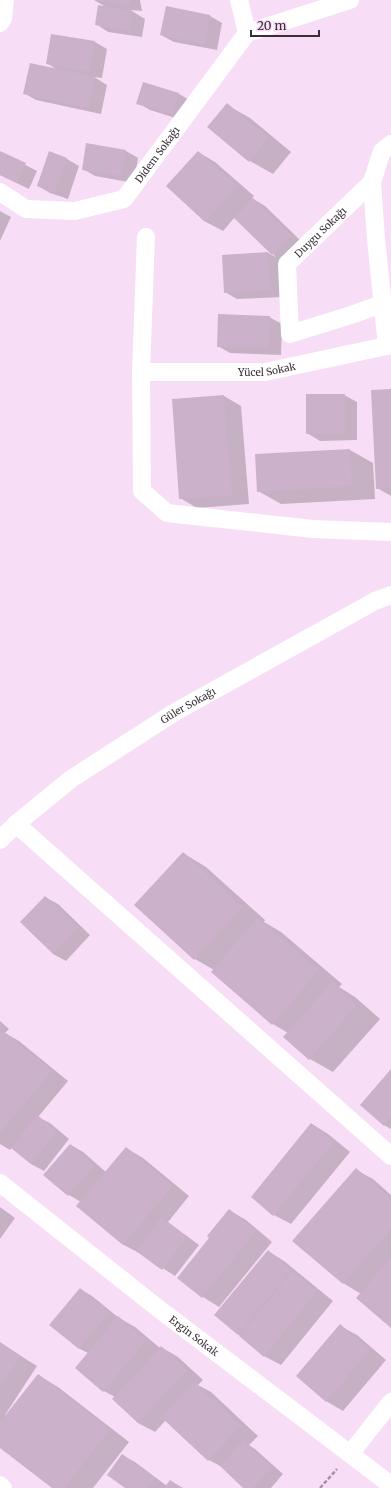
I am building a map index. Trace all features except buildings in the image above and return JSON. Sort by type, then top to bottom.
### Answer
[{"type":"street","points":[[0,23],[3,18],[5,0]]},
{"type":"street","points":[[239,0],[247,33],[350,0]]},
{"type":"street","name":"Didem Sokağı","points":[[0,192],[26,209],[75,211],[124,199],[247,33]]},
{"type":"street","name":"Duygu Sokağı","points":[[382,304],[351,316],[290,334],[287,264],[372,182],[382,151],[391,144]]},
{"type":"street","points":[[372,182],[382,304],[389,346]]},
{"type":"street","points":[[146,237],[141,372],[142,491],[167,513],[313,529],[391,532]]},
{"type":"street","name":"Yücel Sokak","points":[[141,372],[265,372],[389,346]]},
{"type":"street","name":"Güler Sokağı","points":[[0,840],[16,824],[71,779],[175,712],[376,601],[391,595]]},
{"type":"street","points":[[16,824],[391,1156]]},
{"type":"street","name":"Ergin Sokak","points":[[0,1183],[159,1309],[344,1461],[391,1485]]},
{"type":"street","points":[[344,1461],[391,1402]]},
{"type":"street","points":[[0,1485],[3,1488]]},
{"type":"path","points":[[320,1488],[344,1461]]}]
